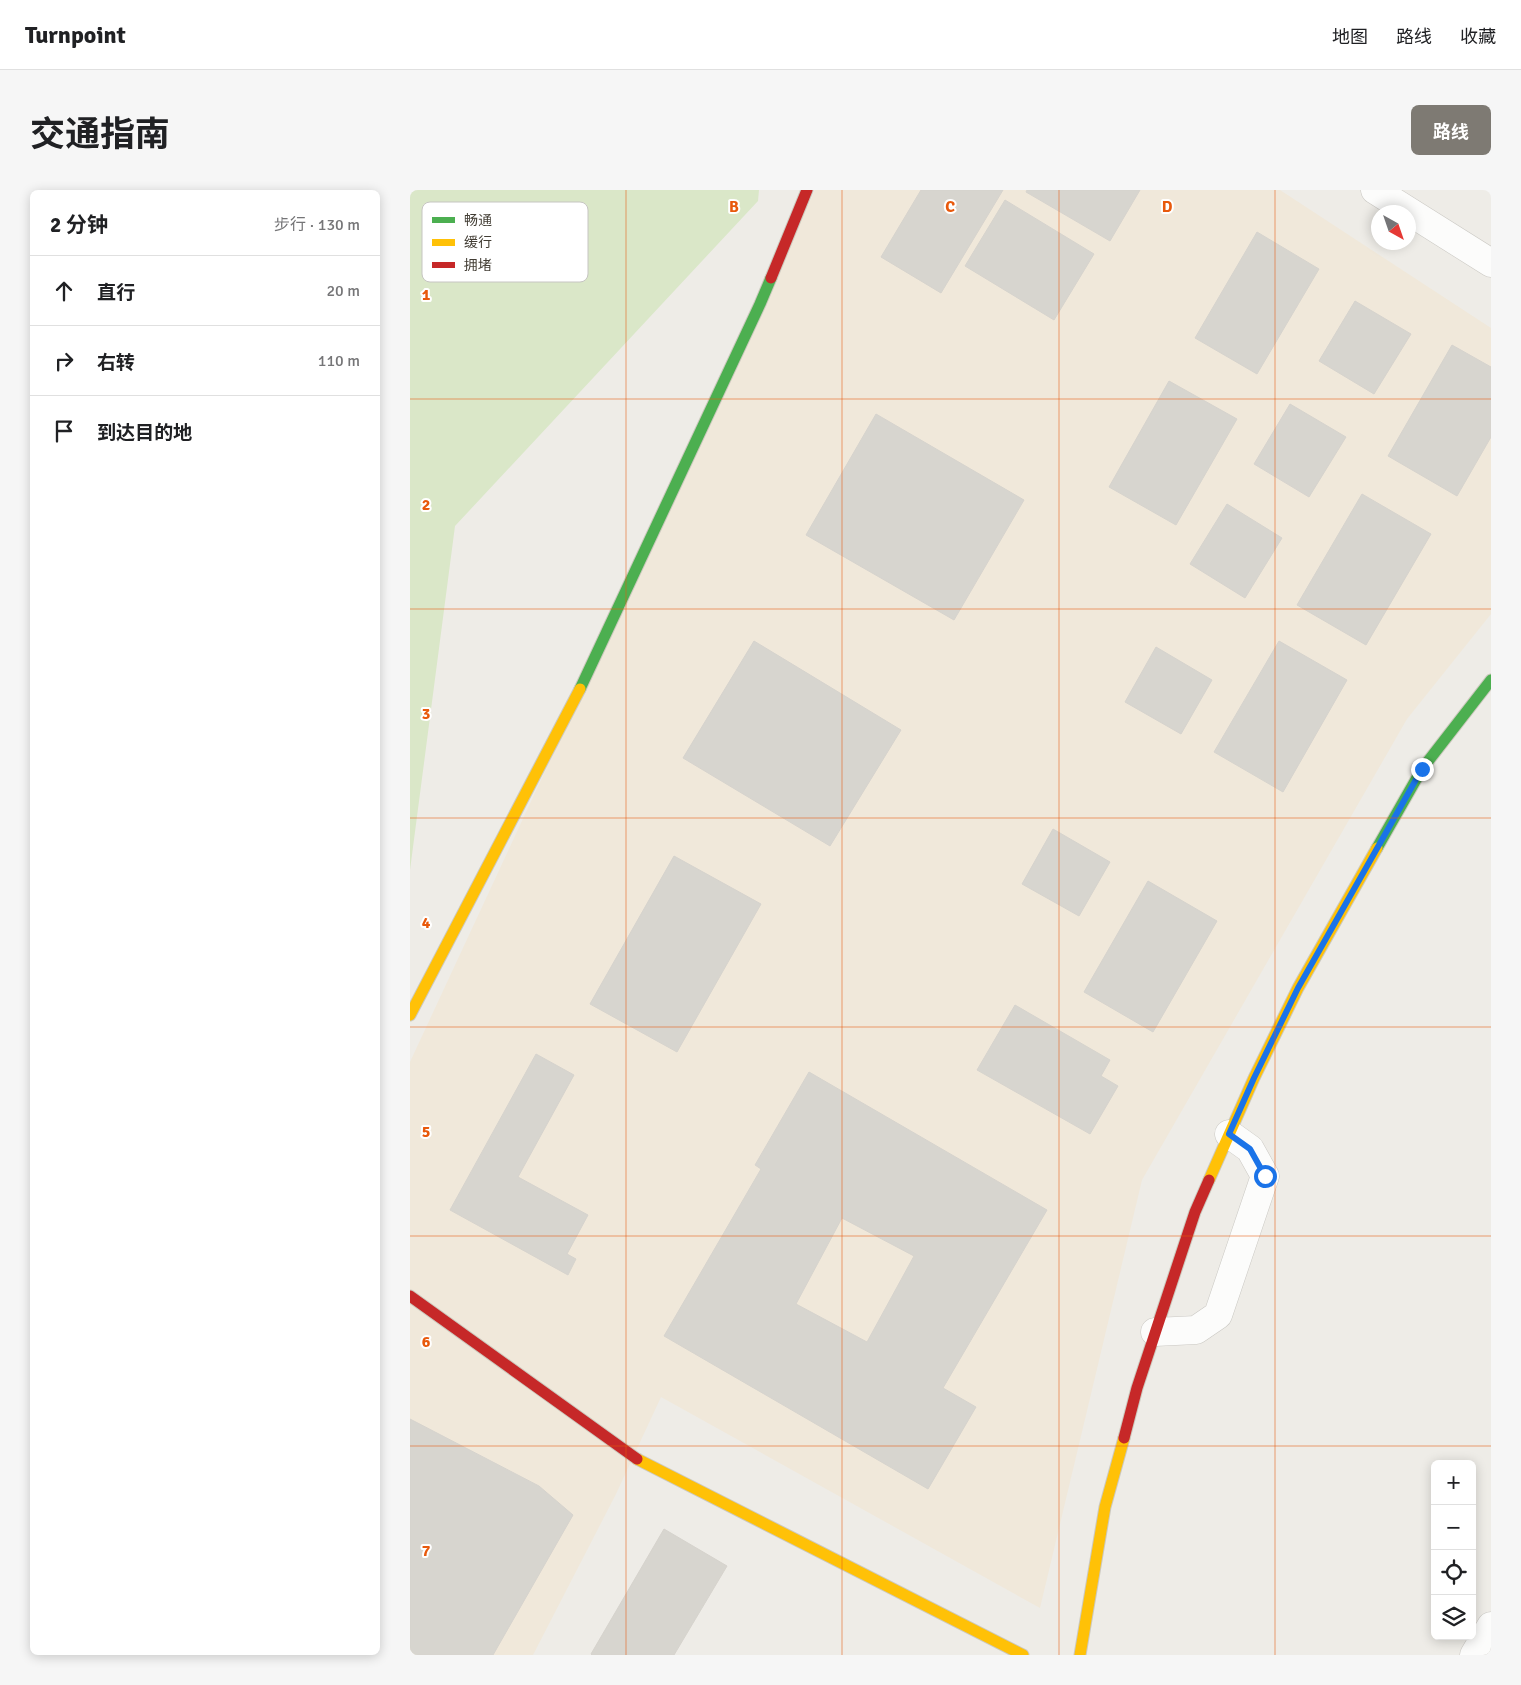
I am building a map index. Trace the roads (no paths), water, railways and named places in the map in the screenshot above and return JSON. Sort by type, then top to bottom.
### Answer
[{"type":"street","points":[[410,1015],[581,686],[760,304],[807,190]]},
{"type":"street","points":[[1375,190],[1491,263]]},
{"type":"street","points":[[1080,1655],[1105,1507],[1137,1388],[1195,1212],[1254,1078],[1298,988],[1422,769],[1491,680]]},
{"type":"street","points":[[1155,1332],[1196,1330],[1218,1314],[1265,1176],[1250,1149],[1229,1134]]},
{"type":"street","points":[[410,1296],[640,1462],[1023,1655]]},
{"type":"street","points":[[1474,1655],[1491,1626]]}]
